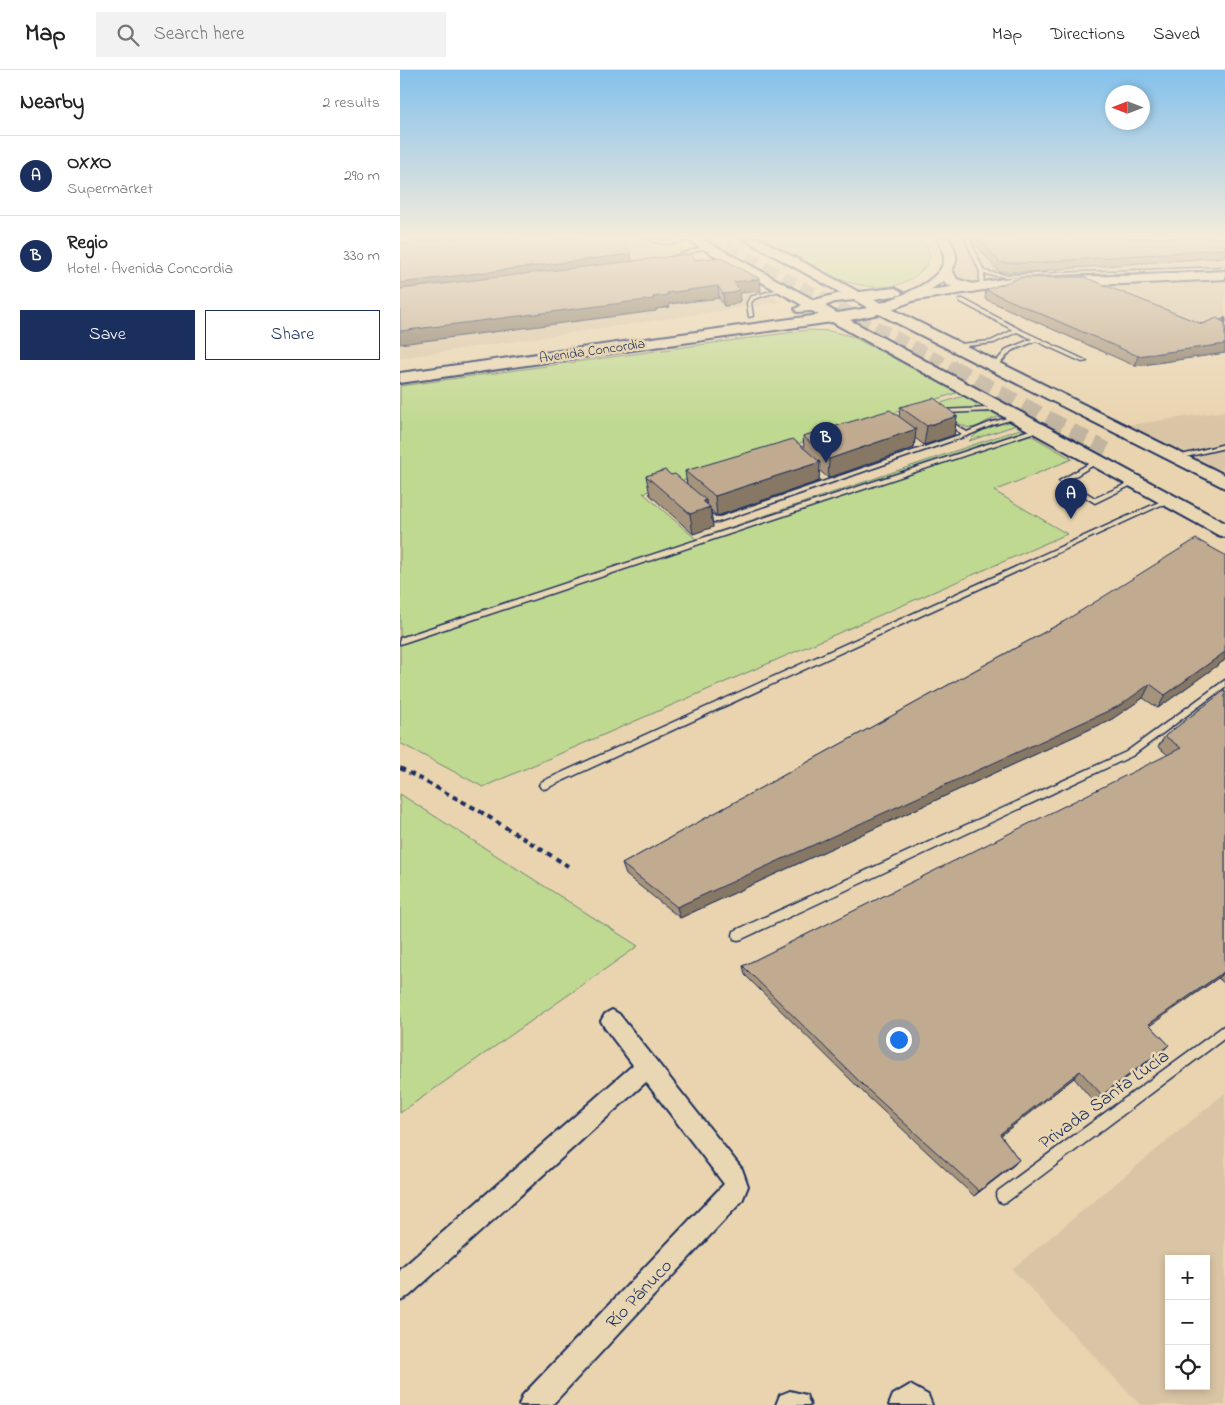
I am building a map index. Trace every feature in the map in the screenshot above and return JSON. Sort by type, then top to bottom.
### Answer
[{"type":"main road","points":[[754,316],[783,302],[791,300]]},
{"type":"main road","name":"Avenida Concordia","points":[[400,366],[814,307],[827,300]]},
{"type":"main road","points":[[868,300],[1225,482]]},
{"type":"main road","name":"Avenida Concordia","points":[[400,378],[783,302],[834,318],[864,314],[903,300]]},
{"type":"main road","points":[[909,300],[913,323]]},
{"type":"main road","points":[[783,302],[814,307],[992,402],[1038,429],[1107,452],[1225,500]]},
{"type":"main road","points":[[783,302],[830,327],[868,336]]},
{"type":"main road","points":[[868,336],[866,326],[878,321],[913,323]]},
{"type":"main road","points":[[1107,452],[1135,482],[1225,531]]},
{"type":"main road","points":[[1107,452],[1225,517]]},
{"type":"street","points":[[612,1021],[734,1177]]},
{"type":"street","points":[[400,1287],[648,1066]]},
{"type":"street","name":"Río Pánuco","points":[[540,1402],[733,1192],[736,1186],[734,1177]]},
{"type":"lane","points":[[962,300],[1017,330],[1084,361]]},
{"type":"lane","points":[[1225,320],[1214,325],[1225,332]]},
{"type":"lane","points":[[959,346],[992,342],[1017,330]]},
{"type":"lane","points":[[996,365],[1010,350],[1036,338]]},
{"type":"lane","points":[[967,434],[946,421],[938,412],[988,410],[991,409],[992,402]]},
{"type":"lane","points":[[701,509],[716,521],[924,450],[991,424],[1018,417]]},
{"type":"lane","points":[[400,641],[1038,429]]},
{"type":"lane","points":[[917,445],[924,450]]},
{"type":"lane","points":[[1177,457],[1225,446]]},
{"type":"lane","points":[[1107,452],[1062,481],[1095,501],[1135,482]]},
{"type":"lane","points":[[821,477],[828,483]]},
{"type":"lane","points":[[544,785],[1168,500]]},
{"type":"lane","points":[[738,935],[1129,754],[1225,683]]},
{"type":"lane","name":"Privada Santa Lucía","points":[[1003,1196],[1225,1031]]},
{"type":"path","points":[[400,768],[476,810],[568,866]]},
{"type":"shaded area","points":[[400,300],[778,300],[781,302],[400,358]]},
{"type":"shaded area","points":[[1131,300],[1225,300],[1225,338]]},
{"type":"shaded area","points":[[1225,411],[1225,468],[1212,471],[1123,426]]},
{"type":"shaded area","points":[[1225,1093],[1225,1405],[1140,1405],[1012,1269]]},
{"type":"green space","points":[[808,330],[829,331],[851,336],[959,392],[643,493],[696,539],[1020,429],[1072,459],[994,491],[1067,534],[483,787],[400,743],[400,386]]},
{"type":"green space","points":[[974,393],[987,407],[977,409],[921,409]]},
{"type":"green space","points":[[951,412],[1004,413],[1005,416],[995,418],[972,428],[958,423],[948,416]]},
{"type":"green space","points":[[1007,420],[1025,422],[969,441],[982,430]]},
{"type":"green space","points":[[400,794],[638,946],[400,1113]]},
{"type":"building","points":[[400,300],[644,300],[400,331]]},
{"type":"building","points":[[1010,300],[1142,300],[1202,324],[1217,318],[1225,323],[1225,344],[1138,356]]},
{"type":"building","points":[[934,398],[957,416],[927,426],[900,407]]},
{"type":"building","points":[[890,410],[916,429],[829,459],[803,436]]},
{"type":"building","points":[[793,439],[820,462],[715,496],[685,471]]},
{"type":"building","points":[[665,470],[671,475],[675,474],[706,500],[703,501],[710,507],[690,514],[646,476]]},
{"type":"building","points":[[1196,539],[1225,555],[1225,652],[1165,695],[1150,684],[1119,706],[677,907],[622,864],[1063,622]]},
{"type":"building","points":[[1225,690],[1225,971],[1149,1024],[1169,1045],[1102,1095],[1080,1071],[1000,1134],[1019,1160],[979,1191],[866,1088],[743,966],[1181,748],[1165,736]]},
{"type":"tunnel","points":[[825,300],[953,369]]},
{"type":"tunnel","points":[[951,368],[1106,451]]},
{"type":"place","name":"Regio","points":[[826,463]]},
{"type":"place","name":"OXXO","points":[[1071,519]]}]
